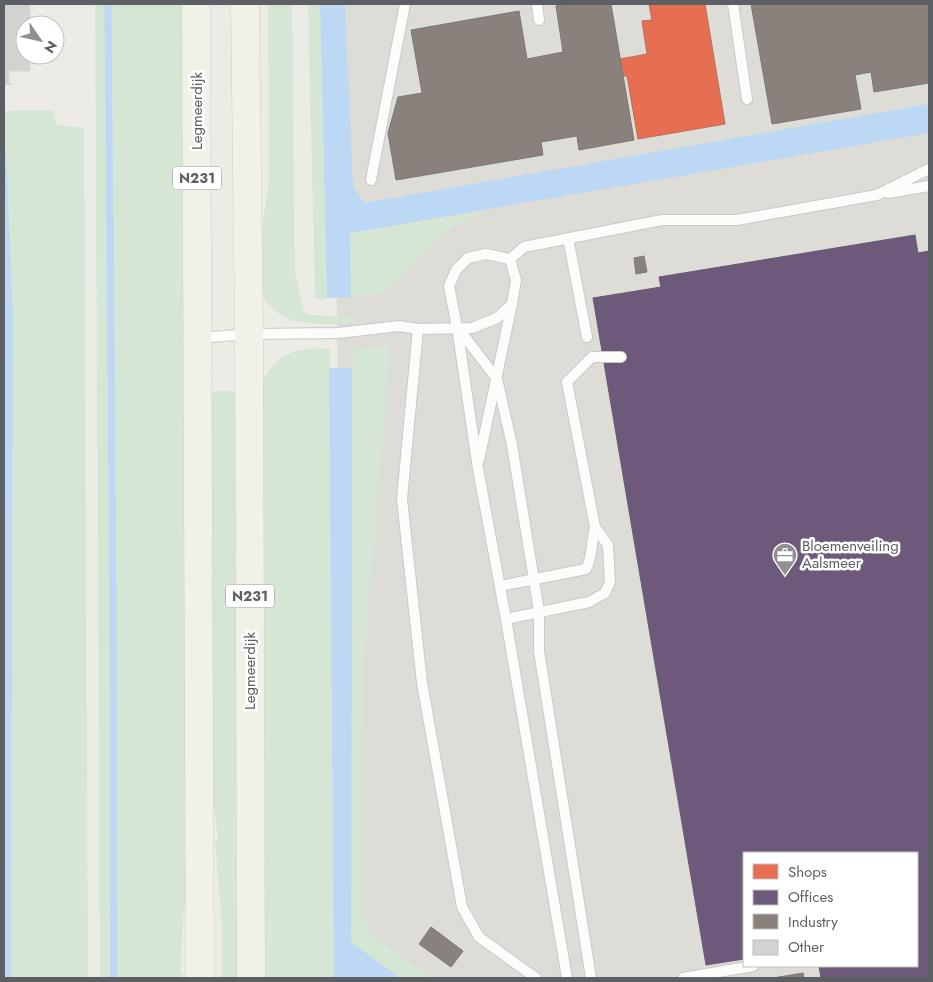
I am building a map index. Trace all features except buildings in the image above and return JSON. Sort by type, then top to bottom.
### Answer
[{"type":"main road","name":"Legmeerdijk","points":[[196,4],[200,978]]},
{"type":"main road","name":"Legmeerdijk","points":[[245,4],[249,334],[251,978]]},
{"type":"lane","points":[[371,180],[405,4]]},
{"type":"lane","points":[[537,4],[539,20]]},
{"type":"lane","points":[[733,4],[747,99]]},
{"type":"lane","points":[[877,195],[929,170]]},
{"type":"lane","points":[[510,259],[524,247],[662,220],[737,220],[929,186]]},
{"type":"lane","points":[[568,238],[586,337]]},
{"type":"lane","points":[[510,259],[486,254],[468,258],[456,270],[448,286],[457,328],[478,469],[506,618],[567,978]]},
{"type":"lane","points":[[478,469],[516,280],[510,259]]},
{"type":"lane","points":[[198,338],[249,334],[338,333],[399,326],[418,329],[472,328],[497,318],[512,304]]},
{"type":"lane","points":[[457,328],[497,379],[512,446],[539,611],[539,651],[591,978]]},
{"type":"lane","points":[[418,329],[402,499],[422,683],[462,907],[479,937],[536,978]]},
{"type":"lane","points":[[506,618],[589,602],[605,593],[610,582],[608,545],[595,527],[567,382],[592,357],[621,357]]},
{"type":"lane","points":[[500,586],[586,569],[590,562],[591,542],[595,527]]},
{"type":"lane","points":[[683,978],[747,967]]},
{"type":"shaded area","points":[[334,4],[929,4],[929,978],[343,978]]},
{"type":"green space","points":[[95,4],[183,4],[187,902],[184,905],[180,972],[183,973],[182,978],[100,978]]},
{"type":"green space","points":[[268,4],[292,4],[295,273],[304,312],[309,315],[354,317],[358,323],[314,324],[288,318],[277,312],[267,302],[259,288],[263,222],[269,180]]},
{"type":"green space","points":[[308,4],[320,4],[327,298],[315,299]]},
{"type":"green space","points":[[53,110],[57,125],[84,128],[88,978],[11,978],[13,314],[4,111]]},
{"type":"green space","points":[[482,211],[439,235],[400,278],[383,292],[351,297],[350,233]]},
{"type":"green space","points":[[390,346],[363,667],[361,913],[373,937],[432,978],[400,978],[351,943],[353,350]]},
{"type":"green space","points":[[330,348],[334,978],[263,978],[262,383],[274,364],[282,358],[298,351]]},
{"type":"green space","points":[[208,391],[235,391],[238,978],[222,978],[222,925],[215,841],[218,841],[214,806],[214,774],[210,773]]},
{"type":"water","points":[[320,4],[345,4],[353,186],[364,203],[929,104],[929,133],[350,233],[351,297],[327,298]]},
{"type":"water","points":[[4,150],[6,150],[13,314],[11,978],[4,978]]},
{"type":"water","points":[[329,368],[352,368],[351,942],[400,978],[334,978]]},
{"type":"waterway","points":[[108,4],[114,978]]},
{"type":"place","name":"Bloemenveiling Aalsmeer","points":[[785,576]]}]
